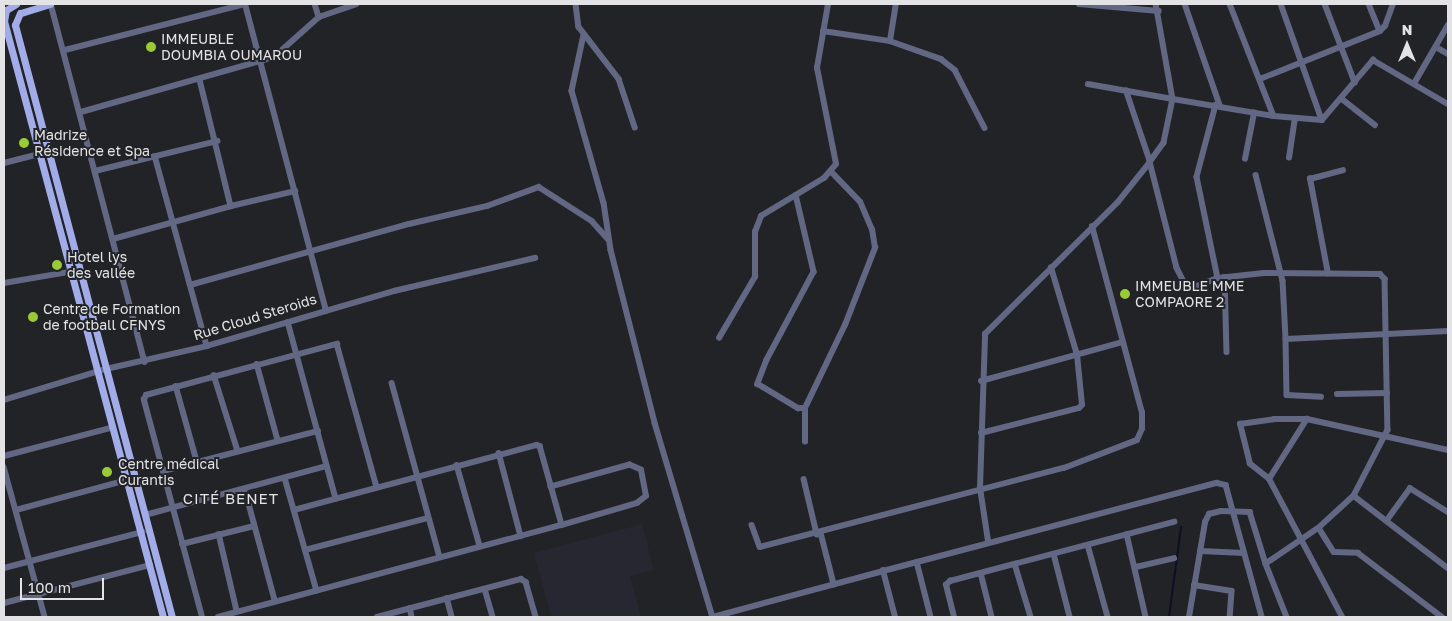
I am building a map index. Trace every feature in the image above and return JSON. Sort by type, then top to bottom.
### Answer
[{"type":"main road","points":[[16,4],[5,7],[4,21],[7,47],[38,154],[111,428],[142,532],[163,617]]},
{"type":"main road","points":[[51,4],[20,13],[15,20],[47,152],[172,617]]},
{"type":"street","points":[[51,4],[65,50],[145,362]]},
{"type":"street","points":[[65,50],[245,4]]},
{"type":"street","name":"Rue Cloud Steroids","points":[[4,400],[106,369],[145,362],[207,346],[326,311],[245,4]]},
{"type":"street","points":[[315,4],[319,18]]},
{"type":"street","points":[[81,112],[260,62],[288,47],[319,18],[356,4]]},
{"type":"street","points":[[576,4],[584,35],[619,79],[635,128]]},
{"type":"street","points":[[719,338],[755,278],[755,232],[761,216],[832,173],[837,156],[817,68],[828,4]]},
{"type":"street","points":[[890,41],[896,4]]},
{"type":"street","points":[[1079,4],[1158,11]]},
{"type":"street","points":[[988,541],[980,488],[981,381],[985,334],[1141,176],[1164,143],[1173,99],[1162,50],[1156,4]]},
{"type":"street","points":[[1185,4],[1218,105],[1197,177],[1221,277],[1227,352]]},
{"type":"street","points":[[1230,4],[1274,116]]},
{"type":"street","points":[[1281,4],[1322,120]]},
{"type":"street","points":[[1325,4],[1355,82]]},
{"type":"street","points":[[1369,4],[1380,32]]},
{"type":"street","points":[[1260,79],[1380,32],[1393,4]]},
{"type":"street","points":[[1415,82],[1448,25]]},
{"type":"street","points":[[823,31],[890,41],[918,48],[949,64],[985,128]]},
{"type":"street","points":[[584,35],[572,91],[604,203],[608,238],[657,432],[713,617],[988,541],[1179,495],[1217,483],[1226,486],[1262,617]]},
{"type":"street","points":[[1436,47],[1448,54]]},
{"type":"street","points":[[1322,120],[1342,99],[1373,60],[1415,82],[1448,104]]},
{"type":"street","points":[[200,80],[217,141],[231,206]]},
{"type":"street","points":[[1088,84],[1218,105],[1254,113],[1322,120]]},
{"type":"street","points":[[1126,91],[1150,162],[1181,280],[1197,286],[1221,277],[1280,273],[1380,274],[1385,279],[1385,334],[1389,424],[1386,434],[1354,496],[1319,528],[1266,564]]},
{"type":"street","points":[[1342,99],[1375,126]]},
{"type":"street","points":[[1245,159],[1254,113]]},
{"type":"street","points":[[1289,158],[1295,118]]},
{"type":"street","points":[[95,171],[217,141]]},
{"type":"street","points":[[4,163],[47,152]]},
{"type":"street","points":[[155,156],[207,346]]},
{"type":"street","points":[[1328,274],[1309,183],[1313,177],[1343,170]]},
{"type":"street","points":[[805,442],[804,408],[845,325],[875,248],[872,230],[860,202],[832,173]]},
{"type":"street","points":[[1256,175],[1284,293],[1288,395],[1321,397]]},
{"type":"street","points":[[190,285],[310,251],[487,206],[539,187],[592,221],[608,238]]},
{"type":"street","points":[[113,239],[173,224],[231,206],[295,191]]},
{"type":"street","points":[[796,195],[814,272],[767,360],[758,384],[798,408],[804,408]]},
{"type":"street","points":[[752,525],[760,547],[819,534],[980,488],[1064,468],[1137,440],[1143,421],[1092,227]]},
{"type":"street","points":[[326,311],[394,291],[535,258]]},
{"type":"street","points":[[981,432],[1079,408],[1083,401],[1077,355],[1051,268]]},
{"type":"street","points":[[4,283],[70,272]]},
{"type":"street","points":[[288,322],[298,353],[336,499]]},
{"type":"street","points":[[1286,339],[1448,331]]},
{"type":"street","points":[[981,381],[1123,342]]},
{"type":"street","points":[[202,617],[144,396],[298,353],[338,346],[377,487]]},
{"type":"street","points":[[257,364],[278,440]]},
{"type":"street","points":[[214,376],[238,451]]},
{"type":"street","points":[[392,383],[440,557]]},
{"type":"street","points":[[176,386],[197,461]]},
{"type":"street","points":[[1337,394],[1387,393]]},
{"type":"street","points":[[1269,480],[1307,418]]},
{"type":"street","points":[[1342,617],[1269,480],[1250,464],[1240,424],[1274,419],[1307,418],[1386,434],[1448,450]]},
{"type":"street","points":[[4,456],[111,428]]},
{"type":"street","points":[[164,471],[318,431]]},
{"type":"street","points":[[294,510],[533,445],[540,446],[562,525]]},
{"type":"street","points":[[499,454],[521,536]]},
{"type":"street","points":[[458,465],[480,546]]},
{"type":"street","points":[[145,515],[327,466]]},
{"type":"street","points":[[218,617],[275,600],[317,591],[562,525],[644,500],[641,470],[630,466],[551,486]]},
{"type":"street","points":[[4,467],[45,617]]},
{"type":"street","points":[[285,478],[317,591]]},
{"type":"street","points":[[804,479],[834,584]]},
{"type":"street","points":[[16,510],[127,480]]},
{"type":"street","points":[[245,488],[275,600]]},
{"type":"street","points":[[1387,520],[1410,488],[1448,512]]},
{"type":"street","points":[[1354,496],[1448,568]]},
{"type":"street","points":[[1189,617],[1200,551],[1209,514],[1234,511],[1250,512],[1266,564],[1287,617]]},
{"type":"street","points":[[305,550],[428,518]]},
{"type":"street","points":[[954,617],[947,582],[1174,522]]},
{"type":"street","points":[[182,544],[254,526]]},
{"type":"street","points":[[1319,528],[1334,552],[1358,553],[1442,617]]},
{"type":"street","points":[[4,568],[142,532]]},
{"type":"street","points":[[220,534],[237,611]]},
{"type":"street","points":[[1127,534],[1146,617]]},
{"type":"street","points":[[1088,545],[1108,617]]},
{"type":"street","points":[[1200,551],[1244,553]]},
{"type":"street","points":[[1054,554],[1070,617]]},
{"type":"street","points":[[1136,567],[1174,558]]},
{"type":"street","points":[[917,562],[931,617]]},
{"type":"street","points":[[1015,564],[1031,617]]},
{"type":"street","points":[[4,603],[150,565]]},
{"type":"street","points":[[884,571],[895,617]]},
{"type":"street","points":[[981,573],[992,617]]},
{"type":"street","points":[[381,617],[447,598],[524,580],[536,617]]},
{"type":"street","points":[[1194,585],[1232,591],[1230,617]]},
{"type":"street","points":[[485,589],[493,617]]},
{"type":"street","points":[[447,598],[452,617]]},
{"type":"street","points":[[410,608],[412,617]]},
{"type":"shaded area","points":[[642,524],[654,570],[630,576],[641,617],[551,617],[534,553]]},
{"type":"waterway","points":[[1169,617],[1181,527]]},
{"type":"place","name":"IMMEUBLE DOUMBIA OUMAROU","points":[[151,47]]},
{"type":"place","name":"Madrize Résidence et Spa","points":[[24,143]]},
{"type":"place","name":"Hotel lys des vallée","points":[[57,265]]},
{"type":"place","name":"IMMEUBLE MME COMPAORE 2","points":[[1125,294]]},
{"type":"place","name":"Centre de Formation de football CFNYS","points":[[33,317]]},
{"type":"place","name":"Centre médical Curantis","points":[[107,472]]},
{"type":"district","name":"CITÉ BENET","points":[[231,499]]}]
